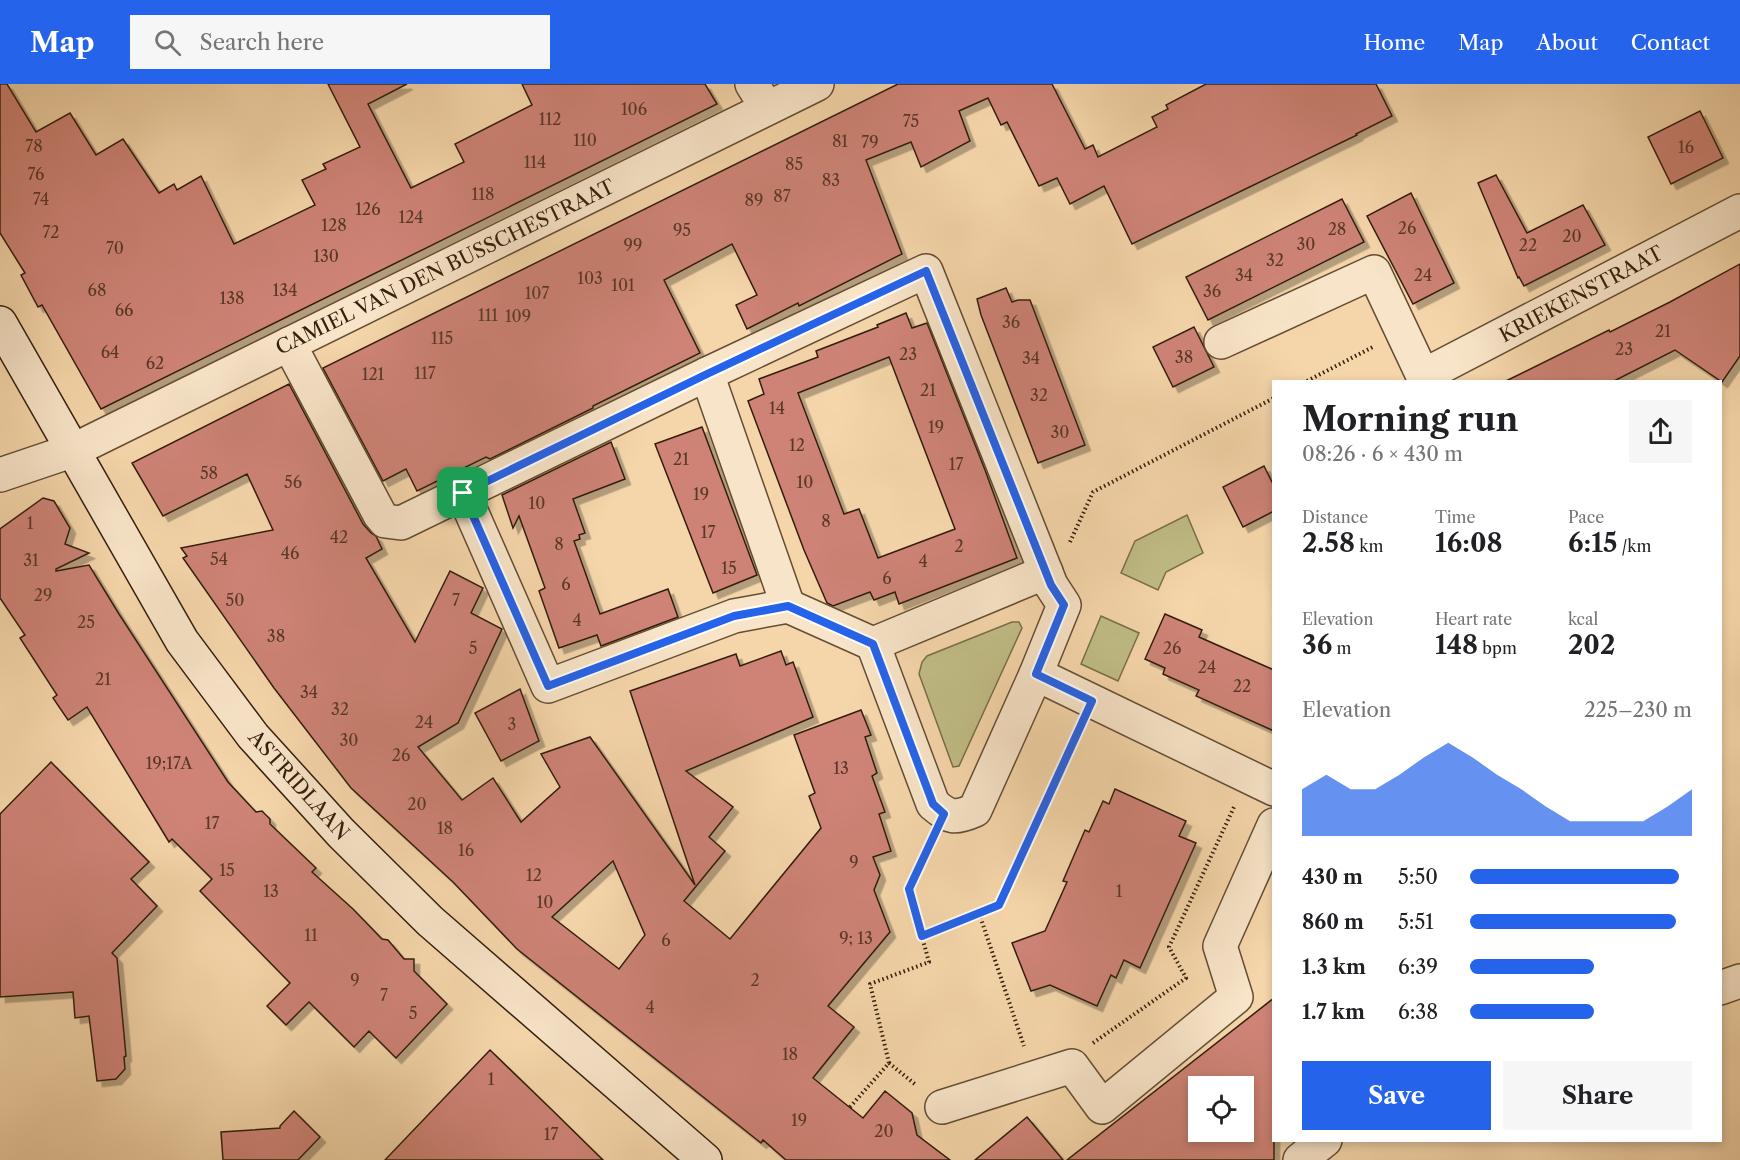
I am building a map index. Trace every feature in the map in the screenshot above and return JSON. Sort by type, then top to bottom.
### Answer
[{"type":"street","name":"CAMIEL VAN DEN BUSSCHESTRAAT","points":[[0,475],[74,450],[289,344],[760,96],[817,84]]},
{"type":"street","name":"KRIEKENSTRAAT","points":[[1221,342],[1374,272],[1424,379],[1740,211]]},
{"type":"street","points":[[289,344],[380,515],[393,523],[409,520],[463,493],[707,374],[926,271],[1051,585],[1064,605],[975,810],[953,817],[944,814],[933,804],[873,644],[788,606],[734,616],[548,686],[463,493]]},
{"type":"street","name":"ASTRIDLAAN","points":[[0,323],[182,641],[254,736],[341,833],[430,921],[688,1154]]},
{"type":"street","points":[[707,374],[788,606]]},
{"type":"street","points":[[873,644],[1046,572]]},
{"type":"street","points":[[1036,674],[1261,783]]},
{"type":"street","points":[[942,1107],[1072,1066],[1102,1107],[1236,997],[1220,946],[1272,829]]},
{"type":"street","points":[[1722,987],[1740,981]]},
{"type":"street","points":[[1300,1160],[1322,1142]]},
{"type":"path","points":[[1309,380],[1402,333]]},
{"type":"path","points":[[1072,538],[1092,492],[1272,399]]},
{"type":"path","points":[[922,936],[999,905],[1092,701]]},
{"type":"path","points":[[1084,1049],[1186,978],[1169,947],[1261,783]]},
{"type":"path","points":[[850,1107],[889,1063],[870,984],[929,962],[909,889],[944,814]]},
{"type":"path","points":[[979,913],[1035,1078]]},
{"type":"shaded area","points":[[1187,515],[1203,553],[1166,572],[1158,590],[1121,573],[1135,541]]},
{"type":"shaded area","points":[[1101,616],[1139,633],[1118,681],[1081,664]]},
{"type":"shaded area","points":[[1012,622],[1019,622],[1022,628],[959,766],[953,767],[919,674],[922,662],[927,656]]},
{"type":"building","points":[[0,84],[7,84],[36,132],[70,113],[96,155],[123,139],[159,193],[174,184],[177,190],[201,176],[234,244],[315,205],[302,180],[326,169],[323,164],[360,147],[328,84],[407,84],[368,104],[411,188],[464,162],[455,144],[532,105],[522,84],[705,84],[717,104],[101,409],[42,305],[38,307],[21,275],[25,273],[0,233]]},
{"type":"building","points":[[898,84],[1052,84],[1085,149],[1093,145],[1098,157],[1157,127],[1152,117],[1168,109],[1166,105],[1206,84],[1376,84],[1392,116],[1132,244],[1104,186],[1070,204],[1057,178],[1039,186],[1007,122],[1001,125],[988,98],[959,111],[970,141],[921,167],[911,142],[866,160],[902,254],[799,306],[798,303],[747,329],[736,305],[757,295],[732,244],[664,280],[700,353],[490,459],[486,457],[417,491],[406,469],[383,481],[323,368]]},
{"type":"building","points":[[1700,111],[1723,158],[1671,184],[1648,137]]},
{"type":"building","points":[[1496,175],[1527,233],[1583,205],[1605,245],[1524,286],[1518,278],[1478,183]]},
{"type":"building","points":[[1411,193],[1454,283],[1413,304],[1367,216]]},
{"type":"building","points":[[1342,199],[1364,242],[1208,320],[1186,277]]},
{"type":"building","points":[[1740,264],[1740,356],[1722,382],[1675,350],[1616,380],[1508,380],[1609,330],[1610,332]]},
{"type":"building","points":[[1006,288],[1012,302],[1030,300],[1085,445],[1038,463],[981,315],[977,299]]},
{"type":"building","points":[[906,313],[912,328],[927,323],[1017,558],[899,604],[895,592],[874,600],[870,592],[833,606],[827,603],[804,550],[748,401],[764,394],[759,379],[818,357],[816,351],[878,327],[877,325]],"holes":[[[889,357],[955,529],[878,558],[859,509],[844,514],[798,393]]]},
{"type":"building","points":[[1194,327],[1214,367],[1173,387],[1153,347]]},
{"type":"building","points":[[289,384],[363,524],[376,536],[382,549],[366,558],[415,642],[450,571],[483,588],[471,613],[502,629],[458,723],[418,747],[462,800],[493,778],[521,822],[560,787],[541,754],[590,737],[695,885],[630,691],[736,654],[740,666],[781,651],[786,665],[793,662],[813,717],[686,771],[733,807],[709,837],[725,851],[684,901],[730,939],[821,828],[809,796],[815,793],[794,735],[861,710],[871,735],[865,737],[877,773],[872,776],[885,812],[879,814],[891,851],[873,857],[880,875],[874,890],[890,932],[828,1006],[854,1027],[813,1078],[863,1118],[885,1091],[912,1113],[917,1135],[950,1160],[786,1160],[763,1140],[761,1143],[517,949],[453,882],[351,788],[274,688],[183,558],[187,556],[181,548],[273,530],[247,474],[163,516],[132,463]],"holes":[[[613,861],[645,935],[619,969],[552,917]]]},
{"type":"building","points":[[702,427],[757,575],[713,593],[655,444]]},
{"type":"building","points":[[611,442],[625,479],[573,499],[585,533],[579,535],[580,539],[574,541],[600,614],[668,589],[678,617],[601,646],[597,635],[559,648],[539,591],[545,588],[519,516],[513,528],[502,495]]},
{"type":"building","points":[[1264,466],[1272,482],[1272,512],[1243,527],[1223,487]]},
{"type":"building","points":[[43,498],[54,501],[70,528],[65,544],[89,553],[56,571],[89,565],[228,782],[256,812],[262,811],[270,819],[270,824],[316,868],[312,872],[382,939],[388,940],[404,959],[414,959],[414,971],[447,1004],[396,1058],[369,1031],[354,1047],[309,1002],[286,1025],[267,1006],[290,983],[200,891],[212,879],[172,839],[169,842],[87,707],[68,720],[53,698],[57,695],[20,638],[25,635],[0,598],[0,529]]},
{"type":"building","points":[[1165,614],[1202,630],[1199,637],[1272,669],[1272,730],[1196,696],[1199,690],[1163,674],[1165,668],[1145,659]]},
{"type":"building","points":[[520,689],[539,741],[501,761],[475,713]]},
{"type":"building","points":[[51,762],[149,862],[131,879],[157,906],[112,953],[117,958],[126,1056],[124,1057],[125,1069],[116,1079],[97,1081],[89,1016],[75,1018],[73,992],[0,997],[0,814]]},
{"type":"building","points":[[1115,789],[1186,821],[1179,836],[1196,843],[1140,968],[1124,960],[1116,978],[1111,975],[1097,1006],[1050,985],[1031,991],[1012,943],[1045,931],[1067,882],[1063,881],[1085,830],[1089,832],[1103,801],[1109,804]]},
{"type":"building","points":[[1272,1000],[1272,1142],[1274,1142],[1274,1160],[1067,1160]]},
{"type":"building","points":[[490,1050],[550,1108],[603,1160],[385,1160]]},
{"type":"building","points":[[294,1111],[320,1137],[298,1160],[223,1160],[221,1132],[280,1128]]},
{"type":"building","points":[[1027,1117],[1063,1160],[975,1160]]},
{"type":"route","points":[[926,271],[1051,585],[1064,605],[1036,674],[1092,701],[999,905],[922,936],[909,889],[944,814],[933,804],[873,644],[788,606],[734,616],[548,686],[463,493],[707,374],[926,271]]}]
